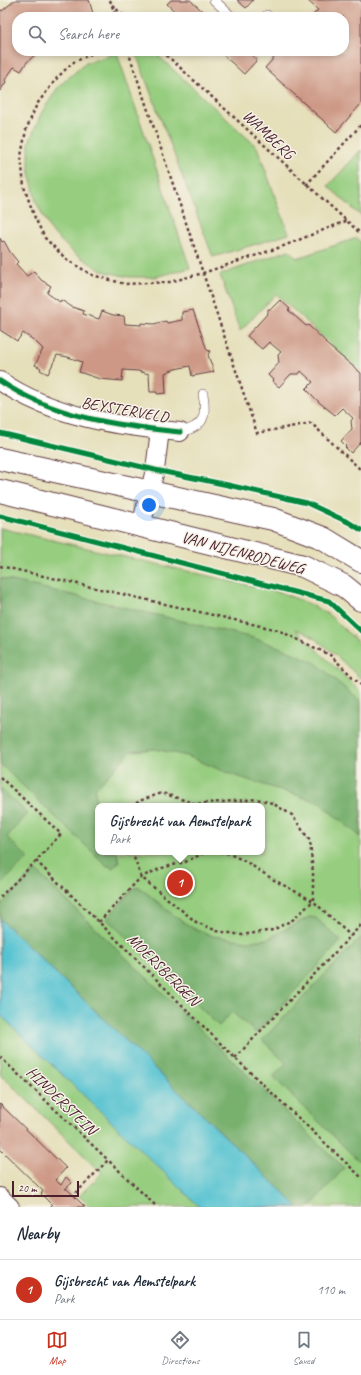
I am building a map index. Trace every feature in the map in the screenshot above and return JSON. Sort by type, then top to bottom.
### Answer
[{"type":"main road","points":[[0,459],[273,519],[323,538],[361,561]]},
{"type":"main road","name":"VAN NIJENRODEWEG","points":[[0,491],[303,566],[344,586],[361,600]]},
{"type":"street","name":"BEYSTERVELD","points":[[0,381],[37,401],[86,418],[180,432]]},
{"type":"street","name":"BEYSTERVELD","points":[[150,492],[155,470],[160,430]]},
{"type":"street","points":[[141,526],[150,492]]},
{"type":"street","points":[[0,1197],[10,1207]]},
{"type":"lane","points":[[214,0],[227,12]]},
{"type":"lane","name":"BEYSTERVELD","points":[[180,432],[192,430],[202,423],[205,409],[203,394]]},
{"type":"path","points":[[110,0],[114,12]]},
{"type":"path","points":[[112,5],[120,12]]},
{"type":"path","points":[[87,56],[72,63],[57,78],[37,104],[26,130],[21,156],[24,187],[35,218],[45,238],[66,259],[92,275],[125,284],[170,282],[203,273],[281,247],[346,221]]},
{"type":"path","points":[[130,56],[257,433],[311,423],[361,470]]},
{"type":"path","points":[[306,185],[361,125]]},
{"type":"path","points":[[0,566],[278,630],[330,655],[361,685]]},
{"type":"path","points":[[0,777],[61,834],[0,897]]},
{"type":"path","points":[[137,803],[162,793],[193,803]]},
{"type":"path","points":[[133,855],[141,877],[196,922],[217,931],[242,935],[273,930],[294,919],[313,901],[313,874],[310,841],[292,815],[272,803],[257,799],[208,803]]},
{"type":"path","points":[[99,922],[141,877],[162,868],[185,862],[200,855]]},
{"type":"path","points":[[232,855],[246,861],[274,880],[313,901],[351,936]]},
{"type":"path","points":[[235,1058],[361,925]]},
{"type":"path","points":[[76,1193],[108,1160]]},
{"type":"green space","points":[[108,56],[118,56],[190,268],[155,277],[129,277],[102,271],[74,253],[51,231],[36,202],[29,168],[29,142],[42,112],[59,86],[86,63]]},
{"type":"green space","points":[[137,56],[158,56],[257,147],[289,234],[213,257]]},
{"type":"green space","points":[[361,150],[361,216],[328,186]]},
{"type":"green space","points":[[357,238],[361,242],[361,372],[276,294],[240,331],[220,275],[289,250],[297,258]]},
{"type":"green space","points":[[0,528],[282,593],[312,605],[329,615],[361,645],[361,679],[321,643],[295,629],[361,692],[361,1207],[90,1207],[79,1196],[102,1173],[0,1074]]},
{"type":"green space","points":[[0,578],[254,638],[316,663],[361,702],[361,837],[318,802],[233,775],[187,756],[155,749],[131,751],[95,789],[96,800],[98,803],[95,803],[95,855],[0,764]]},
{"type":"green space","points":[[0,788],[27,813],[7,837],[28,858],[0,885]]},
{"type":"green space","points":[[96,855],[118,855],[119,862],[113,868],[106,865]]},
{"type":"green space","points":[[35,870],[344,1168],[310,1207],[298,1207],[0,919],[0,906]]},
{"type":"green space","points":[[138,886],[176,917],[193,928],[213,936],[249,941],[267,939],[309,917],[316,918],[341,941],[256,1033],[232,1012],[219,1026],[107,919],[132,890]]},
{"type":"green space","points":[[361,937],[361,1163],[273,1077],[286,1063],[262,1040]]},
{"type":"water","points":[[0,919],[298,1207],[200,1207],[0,1015]]},
{"type":"building","points":[[15,0],[89,0],[93,12],[12,12],[12,56],[34,56],[27,62],[21,71],[14,67],[5,80],[6,82],[0,91],[0,9],[2,11]]},
{"type":"building","points":[[171,0],[190,0],[203,12],[176,12],[167,4]]},
{"type":"building","points":[[237,0],[253,0],[246,8]]},
{"type":"building","points":[[307,0],[361,0],[361,104],[336,132],[265,68],[276,56],[349,56],[349,12],[316,12],[318,10]]},
{"type":"building","points":[[224,56],[253,56],[257,60],[244,74]]},
{"type":"building","points":[[0,238],[2,242],[4,241],[18,262],[16,264],[27,276],[34,271],[41,280],[51,286],[47,293],[60,302],[61,300],[72,307],[84,311],[83,314],[99,319],[102,311],[113,315],[124,316],[125,324],[141,325],[141,323],[154,324],[166,321],[167,323],[182,320],[182,312],[193,310],[207,350],[210,351],[208,355],[214,372],[192,376],[190,366],[175,369],[165,373],[166,393],[157,394],[157,392],[150,392],[149,374],[138,371],[123,370],[122,381],[100,379],[79,372],[82,362],[57,355],[48,374],[40,370],[41,368],[35,365],[43,349],[35,341],[23,333],[17,341],[0,330]]},
{"type":"building","points":[[280,300],[290,309],[288,310],[306,326],[308,325],[326,342],[325,343],[361,373],[361,442],[351,453],[341,441],[352,429],[351,421],[353,418],[342,408],[335,415],[320,403],[306,389],[313,382],[301,371],[299,374],[291,374],[279,387],[268,375],[279,363],[278,355],[281,352],[269,342],[262,349],[247,336],[268,313],[268,309],[271,309]]},
{"type":"building","points":[[0,1104],[66,1168],[55,1180],[61,1185],[66,1177],[72,1183],[65,1189],[67,1189],[85,1207],[50,1207],[52,1205],[41,1194],[43,1191],[0,1149]]},
{"type":"cycle path","points":[[0,381],[20,393],[42,403],[87,418],[133,427],[180,432]]},
{"type":"cycle path","points":[[0,433],[155,470],[307,503],[350,523],[361,530]]},
{"type":"cycle path","points":[[0,516],[329,601],[361,631]]},
{"type":"place","name":"Gijsbrecht van Aemstelpark","points":[[180,883]]}]
